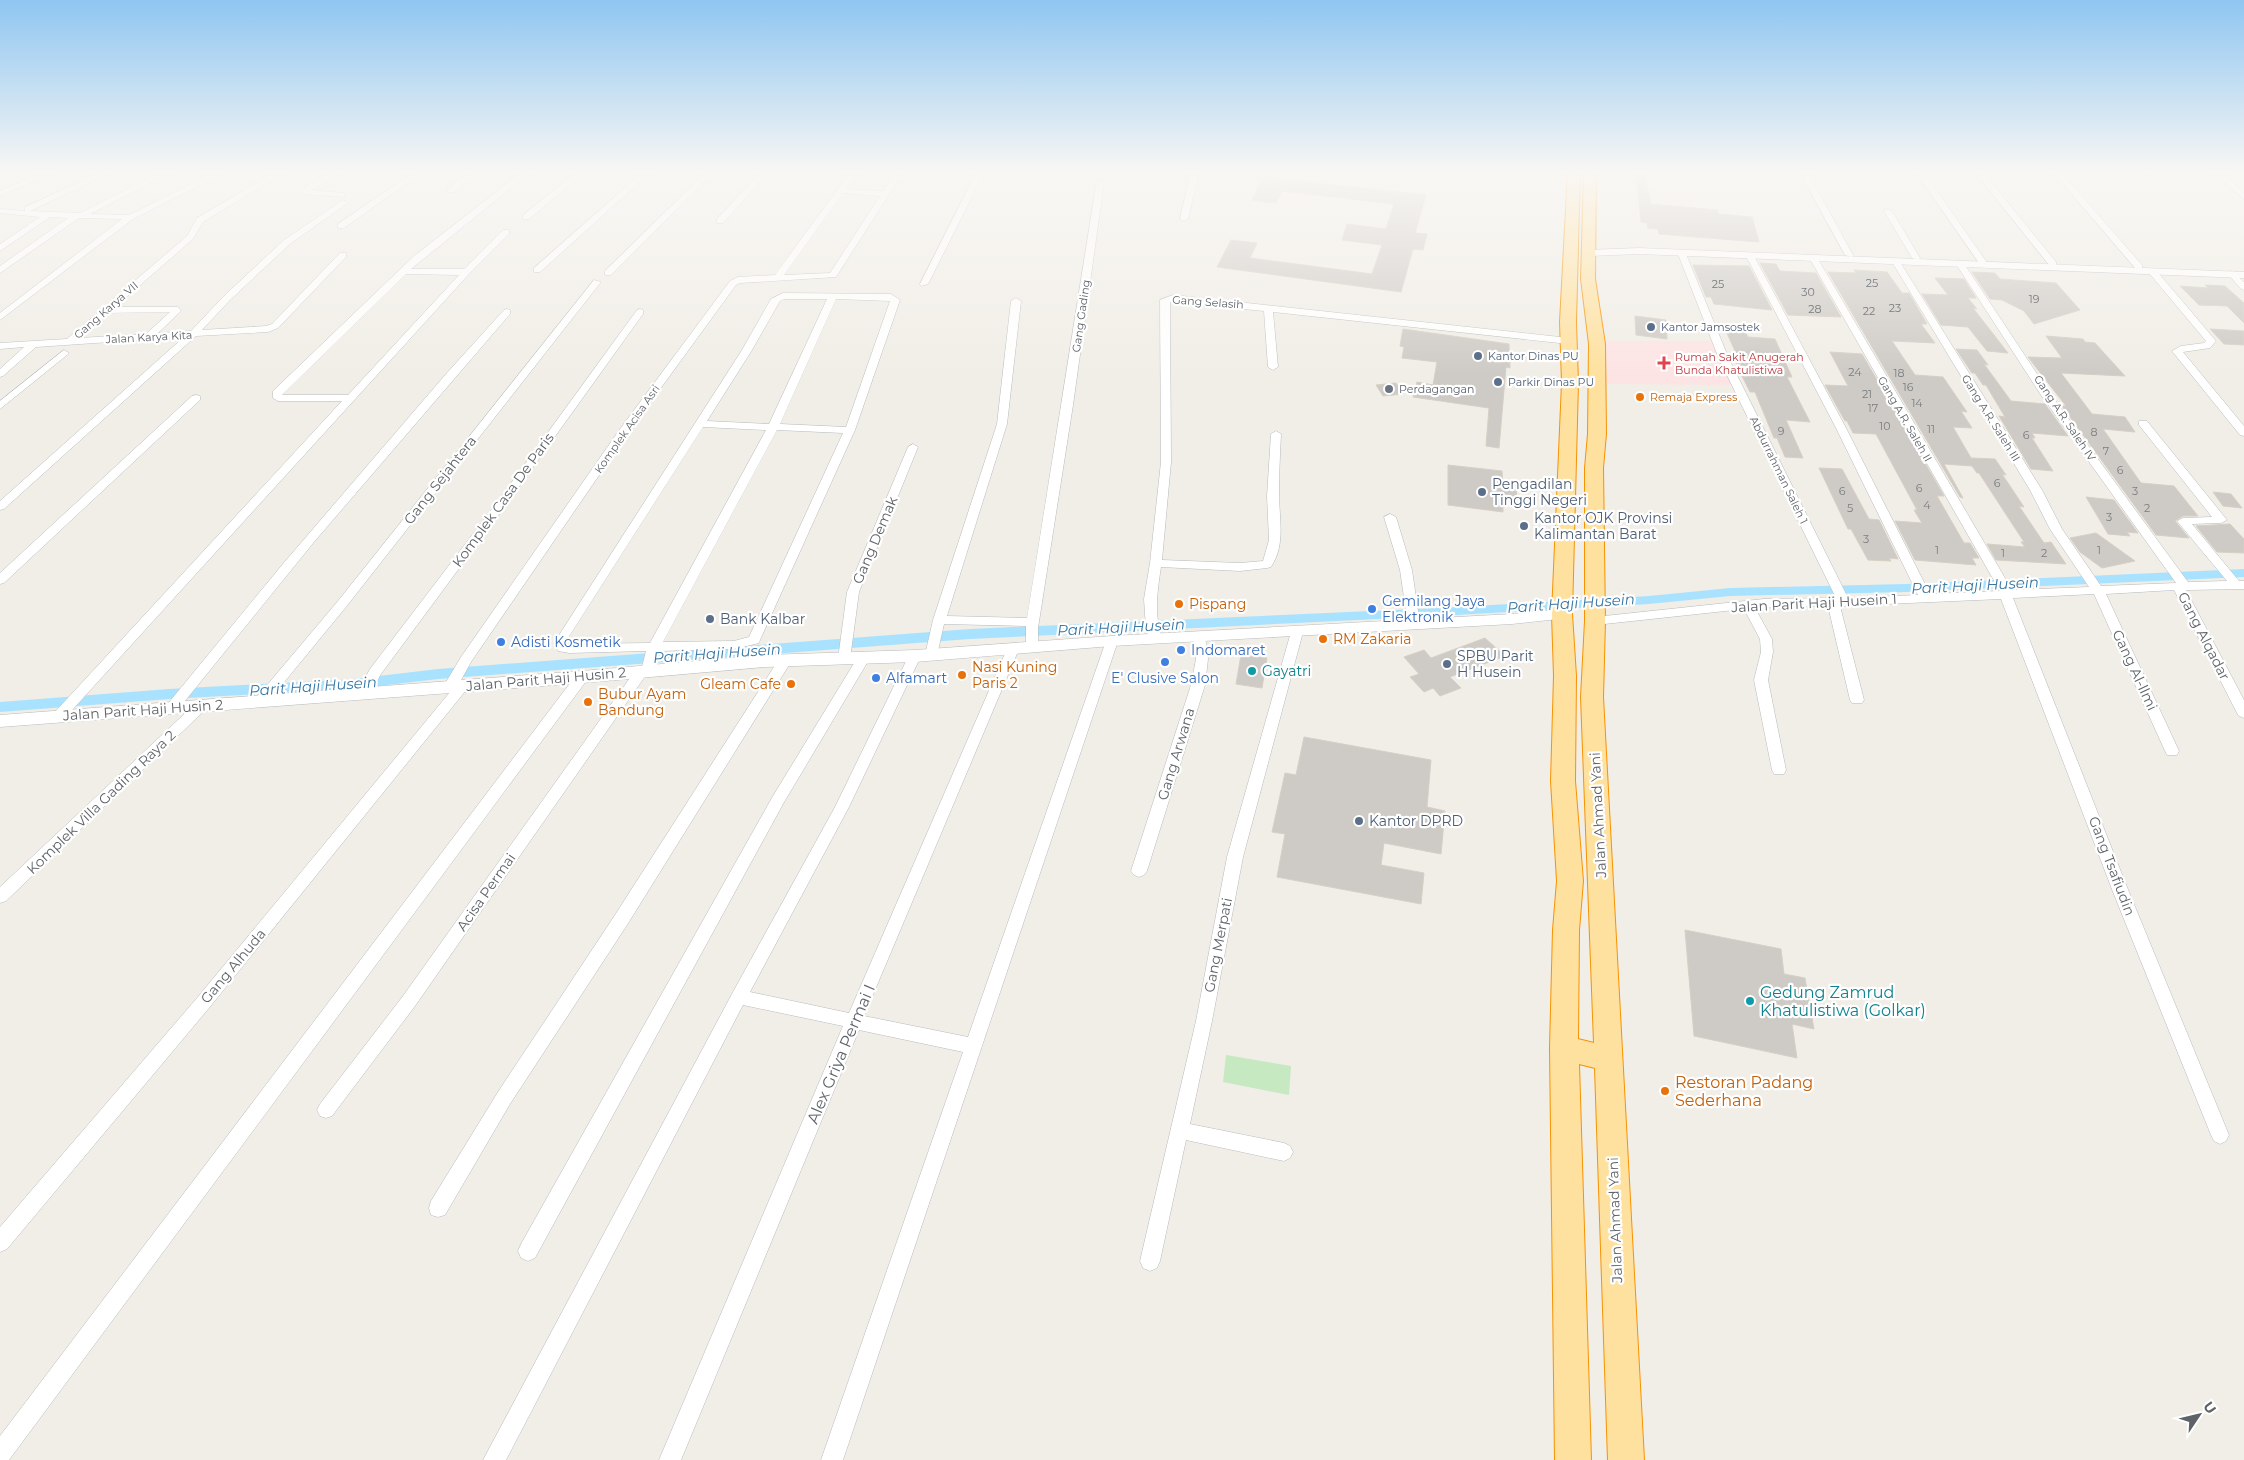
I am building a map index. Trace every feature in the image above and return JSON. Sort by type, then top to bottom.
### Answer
[{"type":"highway","points":[[1571,239],[1568,322],[1570,383],[1562,613],[1565,676],[1563,781],[1570,881],[1566,930],[1564,1048],[1573,1460]]},
{"type":"highway","name":"Jalan Ahmad Yani","points":[[1589,239],[1588,279],[1597,344],[1592,697],[1626,1460]]},
{"type":"highway","points":[[1570,383],[1596,386]]},
{"type":"highway","points":[[1564,1048],[1609,1059]]},
{"type":"street","points":[[0,248],[13,239]]},
{"type":"street","points":[[0,270],[45,239]]},
{"type":"street","points":[[0,317],[101,239]]},
{"type":"street","name":"Gang Karya VII","points":[[69,342],[188,239]]},
{"type":"street","points":[[0,507],[193,334],[227,298],[291,239]]},
{"type":"street","points":[[352,398],[278,398],[277,393],[403,270],[441,239]]},
{"type":"street","points":[[61,714],[466,272],[499,239]]},
{"type":"street","points":[[538,270],[572,239]]},
{"type":"street","points":[[608,273],[642,239]]},
{"type":"street","points":[[778,276],[805,239]]},
{"type":"street","name":"Komplek Acisa Asri","points":[[455,685],[466,660],[624,432],[733,283],[738,280],[778,276],[833,274],[856,239]]},
{"type":"street","points":[[924,284],[947,239]]},
{"type":"street","name":"Gang Gading","points":[[1032,634],[1092,239]]},
{"type":"street","points":[[1840,239],[1849,256]]},
{"type":"street","points":[[1905,239],[1916,258]]},
{"type":"street","points":[[1967,239],[1982,261]]},
{"type":"street","points":[[2033,239],[2053,264]]},
{"type":"street","points":[[2115,239],[2139,267]]},
{"type":"street","points":[[1589,247],[1610,250],[1916,258],[2152,271],[2244,273]]},
{"type":"street","points":[[1668,251],[1682,254],[1960,264],[2053,264],[2244,273]]},
{"type":"street","name":"Abdurrahman Saleh 1","points":[[1682,254],[1724,359],[1832,582],[1839,600],[1857,700]]},
{"type":"street","name":"Jalan Karya Kita","points":[[0,346],[268,329],[275,326],[343,255]]},
{"type":"street","points":[[1750,256],[1841,428],[1922,591]]},
{"type":"street","name":"Gang A.R. Saleh II","points":[[1814,259],[1895,402],[2005,589]]},
{"type":"street","name":"Gang A.R. Saleh III","points":[[1896,262],[2036,490],[2056,529],[2096,587]]},
{"type":"street","name":"Gang A.R. Saleh IV","points":[[1960,264],[2045,393],[2182,585]]},
{"type":"street","points":[[403,270],[466,272]]},
{"type":"street","points":[[2152,271],[2211,341],[2207,346],[2177,351],[2244,433]]},
{"type":"street","points":[[2232,274],[2244,287]]},
{"type":"street","name":"Gang Sejahtera","points":[[264,698],[342,604],[597,282]]},
{"type":"street","points":[[783,296],[833,296],[891,297],[896,300],[850,430],[754,640],[734,646],[654,650],[569,650],[563,648],[560,643],[748,350],[776,299],[783,296]]},
{"type":"street","name":"Acisa Permai","points":[[326,1110],[408,1001],[646,670],[654,650],[773,427],[833,296]]},
{"type":"street","name":"Gang Selasih","points":[[1155,635],[1151,618],[1150,599],[1156,563],[1166,462],[1168,398],[1164,363],[1165,300],[1173,298],[1268,307],[1570,341]]},
{"type":"street","points":[[494,1460],[739,997],[928,648],[939,620],[1002,424],[1016,301]]},
{"type":"street","points":[[1268,307],[1273,367]]},
{"type":"street","points":[[108,310],[175,309],[176,311],[148,337]]},
{"type":"street","points":[[173,707],[195,678],[459,364],[507,312]]},
{"type":"street","name":"Komplek Casa De Paris","points":[[366,690],[375,672],[499,507],[640,312]]},
{"type":"street","points":[[0,374],[33,344]]},
{"type":"street","points":[[0,406],[64,353]]},
{"type":"street","points":[[0,580],[196,398]]},
{"type":"street","points":[[2142,422],[2221,520],[2183,521],[2237,583]]},
{"type":"street","points":[[700,424],[850,430]]},
{"type":"street","points":[[1156,563],[1240,567],[1267,564],[1272,557],[1275,544],[1273,496],[1276,434]]},
{"type":"street","name":"Gang Demak","points":[[844,655],[853,592],[913,447]]},
{"type":"street","points":[[1390,517],[1406,570],[1413,619]]},
{"type":"street","name":"Jalan Parit Haji Husein 1","points":[[1594,609],[1748,606],[1764,603],[1839,600],[1922,591],[2237,583]]},
{"type":"street","name":"Gang Alqadar","points":[[2182,585],[2244,713]]},
{"type":"street","name":"Gang Al-llmi","points":[[2096,587],[2172,751]]},
{"type":"street","name":"Gang Tsafiudin","points":[[2005,589],[2121,892],[2220,1135]]},
{"type":"street","points":[[1748,606],[1766,639],[1767,652],[1761,680],[1779,770]]},
{"type":"street","name":"Jalan Parit Haji Husin 2","points":[[0,721],[61,714],[201,706],[264,698],[366,690],[582,678],[646,670],[765,661],[784,662],[844,655],[864,658],[928,648],[1013,649],[1032,634],[1112,641],[1155,635],[1199,636],[1297,632],[1413,619],[1512,619],[1562,613]]},
{"type":"street","points":[[939,620],[1032,634]]},
{"type":"street","name":"Gang Merpati","points":[[1150,1261],[1204,1021],[1235,857],[1297,632]]},
{"type":"street","name":"Gang Arwana","points":[[1140,871],[1198,685],[1202,659],[1199,636]]},
{"type":"street","points":[[832,1460],[1112,641]]},
{"type":"street","name":"Alex Griya Permai I","points":[[670,1460],[854,1020],[1013,649]]},
{"type":"street","points":[[528,1251],[778,800],[864,658]]},
{"type":"street","points":[[438,1208],[504,1098],[621,920],[784,662]]},
{"type":"street","points":[[0,1454],[582,678]]},
{"type":"street","name":"Gang Alhuda","points":[[0,1242],[209,996],[455,685]]},
{"type":"street","name":"Komplek Villa Gading Raya 2","points":[[0,897],[201,706]]},
{"type":"street","points":[[739,997],[973,1046]]},
{"type":"street","points":[[1179,1130],[1284,1152]]},
{"type":"shaded area","name":"Rumah Sakit Anugerah Bunda Khatulistiwa","points":[[1600,341],[1716,341],[1734,385],[1605,384]]},
{"type":"green space","points":[[1226,1055],[1291,1066],[1289,1095],[1223,1082]]},
{"type":"building","points":[[1426,239],[1423,250],[1413,249],[1401,292],[1217,267],[1231,240],[1257,243],[1250,258],[1372,274],[1382,245],[1342,240]]},
{"type":"building","points":[[1723,239],[1758,239],[1759,242]]},
{"type":"building","points":[[1760,263],[1776,264],[1780,271],[1816,273],[1841,317],[1788,315]]},
{"type":"building","points":[[1693,265],[1749,266],[1772,310],[1714,304],[1711,297],[1706,297]]},
{"type":"building","points":[[1854,270],[1887,272],[1902,293],[1909,293],[1927,324],[1921,324],[1935,343],[1892,341],[1915,375],[1943,377],[1967,412],[1961,411],[1972,428],[1953,427],[1971,458],[1995,459],[2006,475],[2002,474],[2024,507],[2019,506],[2044,543],[2051,542],[2066,564],[1996,560],[1987,544],[2025,547],[2021,542],[2024,542],[1979,473],[1972,466],[1944,464],[1963,498],[1960,497],[1828,272],[1856,273]]},
{"type":"building","points":[[1972,272],[1995,273],[2000,279],[2056,283],[2080,310],[2034,324],[2024,311],[2002,300],[1990,299]]},
{"type":"building","points":[[1935,278],[1964,279],[1976,298],[1968,298],[1977,309],[1973,308],[2008,353],[1987,351],[1968,327],[1941,325],[1922,294],[1948,295]]},
{"type":"building","points":[[2205,285],[2225,286],[2244,303],[2244,323],[2227,306],[2199,305],[2180,286],[2208,288]]},
{"type":"building","name":"Kantor Jamsostek","points":[[1635,316],[1666,320],[1667,339],[1636,335]]},
{"type":"building","points":[[1403,329],[1509,344],[1510,368],[1506,367],[1499,448],[1486,446],[1489,408],[1413,397],[1417,382],[1433,385],[1437,362],[1402,358],[1404,347],[1400,346]]},
{"type":"building","points":[[1725,329],[1744,330],[1748,337],[1775,339],[1792,377],[1787,377],[1810,422],[1786,420],[1803,458],[1785,457],[1777,438],[1774,438],[1755,392],[1750,392],[1742,376],[1736,362],[1740,362]]},
{"type":"building","points":[[2210,329],[2244,331],[2244,345],[2224,344]]},
{"type":"building","points":[[2046,336],[2083,339],[2085,342],[2095,343],[2125,376],[2061,373],[2092,414],[2125,417],[2135,432],[2103,429],[2141,483],[2174,486],[2198,516],[2183,516],[2175,521],[2189,538],[2156,535],[2062,406],[2066,406],[2028,357],[2062,358]]},
{"type":"building","points":[[1956,349],[1977,350],[1988,365],[1984,364],[2011,401],[2045,404],[2068,436],[2032,433],[2035,438],[2032,438],[2053,471],[2031,469],[1999,416],[2005,417],[1986,385],[1983,385],[1975,373],[1972,373]]},
{"type":"building","points":[[1830,352],[1862,354],[1944,496],[1937,496],[1964,543],[1970,543],[1979,558],[1972,558],[1976,565],[1915,560],[1895,521],[1922,523],[1914,510],[1917,510],[1876,434],[1853,433],[1825,385],[1848,386]]},
{"type":"building","name":"Perdagangan","points":[[1396,383],[1403,394],[1383,396],[1376,385]]},
{"type":"building","name":"Pengadilan Tinggi Negeri","points":[[1448,465],[1502,471],[1503,484],[1516,485],[1517,499],[1503,498],[1503,512],[1448,505]]},
{"type":"building","points":[[1819,468],[1842,469],[1869,519],[1879,520],[1898,559],[1889,558],[1891,561],[1868,560],[1851,529],[1848,529]]},
{"type":"building","points":[[2213,492],[2231,494],[2242,508],[2223,506]]},
{"type":"building","points":[[2086,497],[2114,500],[2138,533],[2127,532],[2130,536],[2108,534]]},
{"type":"building","points":[[2230,524],[2244,539],[2244,553],[2217,552],[2196,526]]},
{"type":"building","points":[[2096,533],[2135,561],[2102,568],[2080,552],[2070,538]]},
{"type":"building","name":"SPBU Parit H Husein","points":[[1485,638],[1505,656],[1450,677],[1461,688],[1440,696],[1433,688],[1424,692],[1410,677],[1419,674],[1404,657],[1424,650],[1431,658]]},
{"type":"building","name":"Gayatri","points":[[1241,655],[1267,658],[1262,688],[1236,684]]},
{"type":"building","points":[[1304,737],[1431,760],[1427,807],[1445,811],[1441,854],[1384,843],[1381,865],[1424,873],[1421,904],[1277,877],[1285,834],[1272,832],[1285,773],[1296,775]]},
{"type":"building","name":"Gedung Zamrud Khatulistiwa (Golkar)","points":[[1685,930],[1781,949],[1784,974],[1805,978],[1814,1029],[1792,1024],[1797,1058],[1694,1036]]},
{"type":"waterway","name":"Parit Haji Husein","points":[[0,707],[169,694],[353,684],[438,674],[970,634],[1439,612],[1649,600],[1730,592],[1906,588],[2244,573]]},
{"type":"place","name":"Kantor Jamsostek","points":[[1651,327]]},
{"type":"place","name":"Kantor Dinas PU","points":[[1478,356]]},
{"type":"place","name":"Rumah Sakit Anugerah Bunda Khatulistiwa","points":[[1664,363]]},
{"type":"place","name":"Parkir Dinas PU","points":[[1498,382]]},
{"type":"place","name":"Perdagangan","points":[[1389,389]]},
{"type":"place","name":"Remaja Express","points":[[1640,397]]},
{"type":"place","name":"Pengadilan Tinggi Negeri","points":[[1482,492]]},
{"type":"place","name":"Kantor OJK Provinsi Kalimantan Barat","points":[[1524,526]]},
{"type":"place","name":"Pispang","points":[[1179,604]]},
{"type":"place","name":"Gemilang Jaya Elektronik","points":[[1372,609]]},
{"type":"place","name":"Bank Kalbar","points":[[710,619]]},
{"type":"place","name":"RM Zakaria","points":[[1323,639]]},
{"type":"place","name":"Adisti Kosmetik","points":[[501,642]]},
{"type":"place","name":"Indomaret","points":[[1181,650]]},
{"type":"place","name":"E' Clusive Salon","points":[[1165,662]]},
{"type":"place","name":"SPBU Parit H Husein","points":[[1447,664]]},
{"type":"place","name":"Gayatri","points":[[1252,671]]},
{"type":"place","name":"Nasi Kuning Paris 2","points":[[962,675]]},
{"type":"place","name":"Alfamart","points":[[876,678]]},
{"type":"place","name":"Gleam Cafe","points":[[791,684]]},
{"type":"place","name":"Bubur Ayam Bandung","points":[[588,702]]},
{"type":"place","name":"Kantor DPRD","points":[[1359,821]]},
{"type":"place","name":"Gedung Zamrud Khatulistiwa (Golkar)","points":[[1750,1001]]},
{"type":"place","name":"Restoran Padang Sederhana","points":[[1665,1091]]}]
